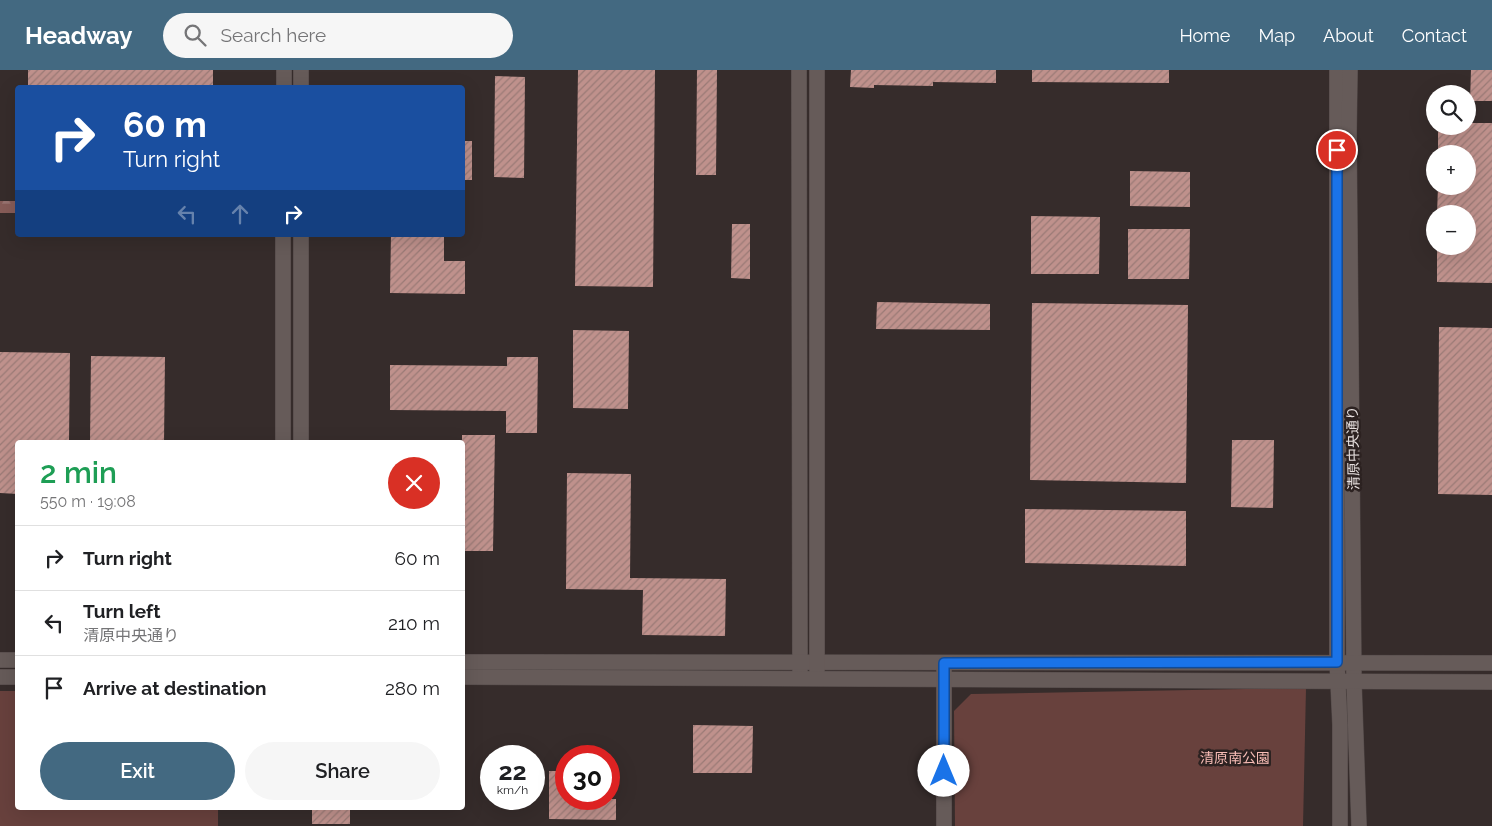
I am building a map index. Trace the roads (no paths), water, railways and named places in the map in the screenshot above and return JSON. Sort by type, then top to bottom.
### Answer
[{"type":"street","points":[[284,70],[284,85]]},
{"type":"street","points":[[301,70],[301,85]]},
{"type":"street","points":[[799,70],[800,679]]},
{"type":"street","points":[[817,70],[817,679]]},
{"type":"street","name":"清原中央通り","points":[[1337,70],[1337,662],[1340,734],[1340,826]]},
{"type":"street","name":"清原中央通り","points":[[1350,70],[1354,682],[1359,826]]},
{"type":"street","points":[[283,237],[283,440]]},
{"type":"street","points":[[301,237],[301,440]]},
{"type":"street","points":[[0,660],[15,660]]},
{"type":"street","points":[[465,662],[1492,663]]},
{"type":"street","points":[[944,663],[944,826]]},
{"type":"street","points":[[0,677],[15,677]]},
{"type":"street","points":[[465,677],[1492,682]]},
{"type":"park label","name":"清原南公園","points":[[1235,758]]}]
